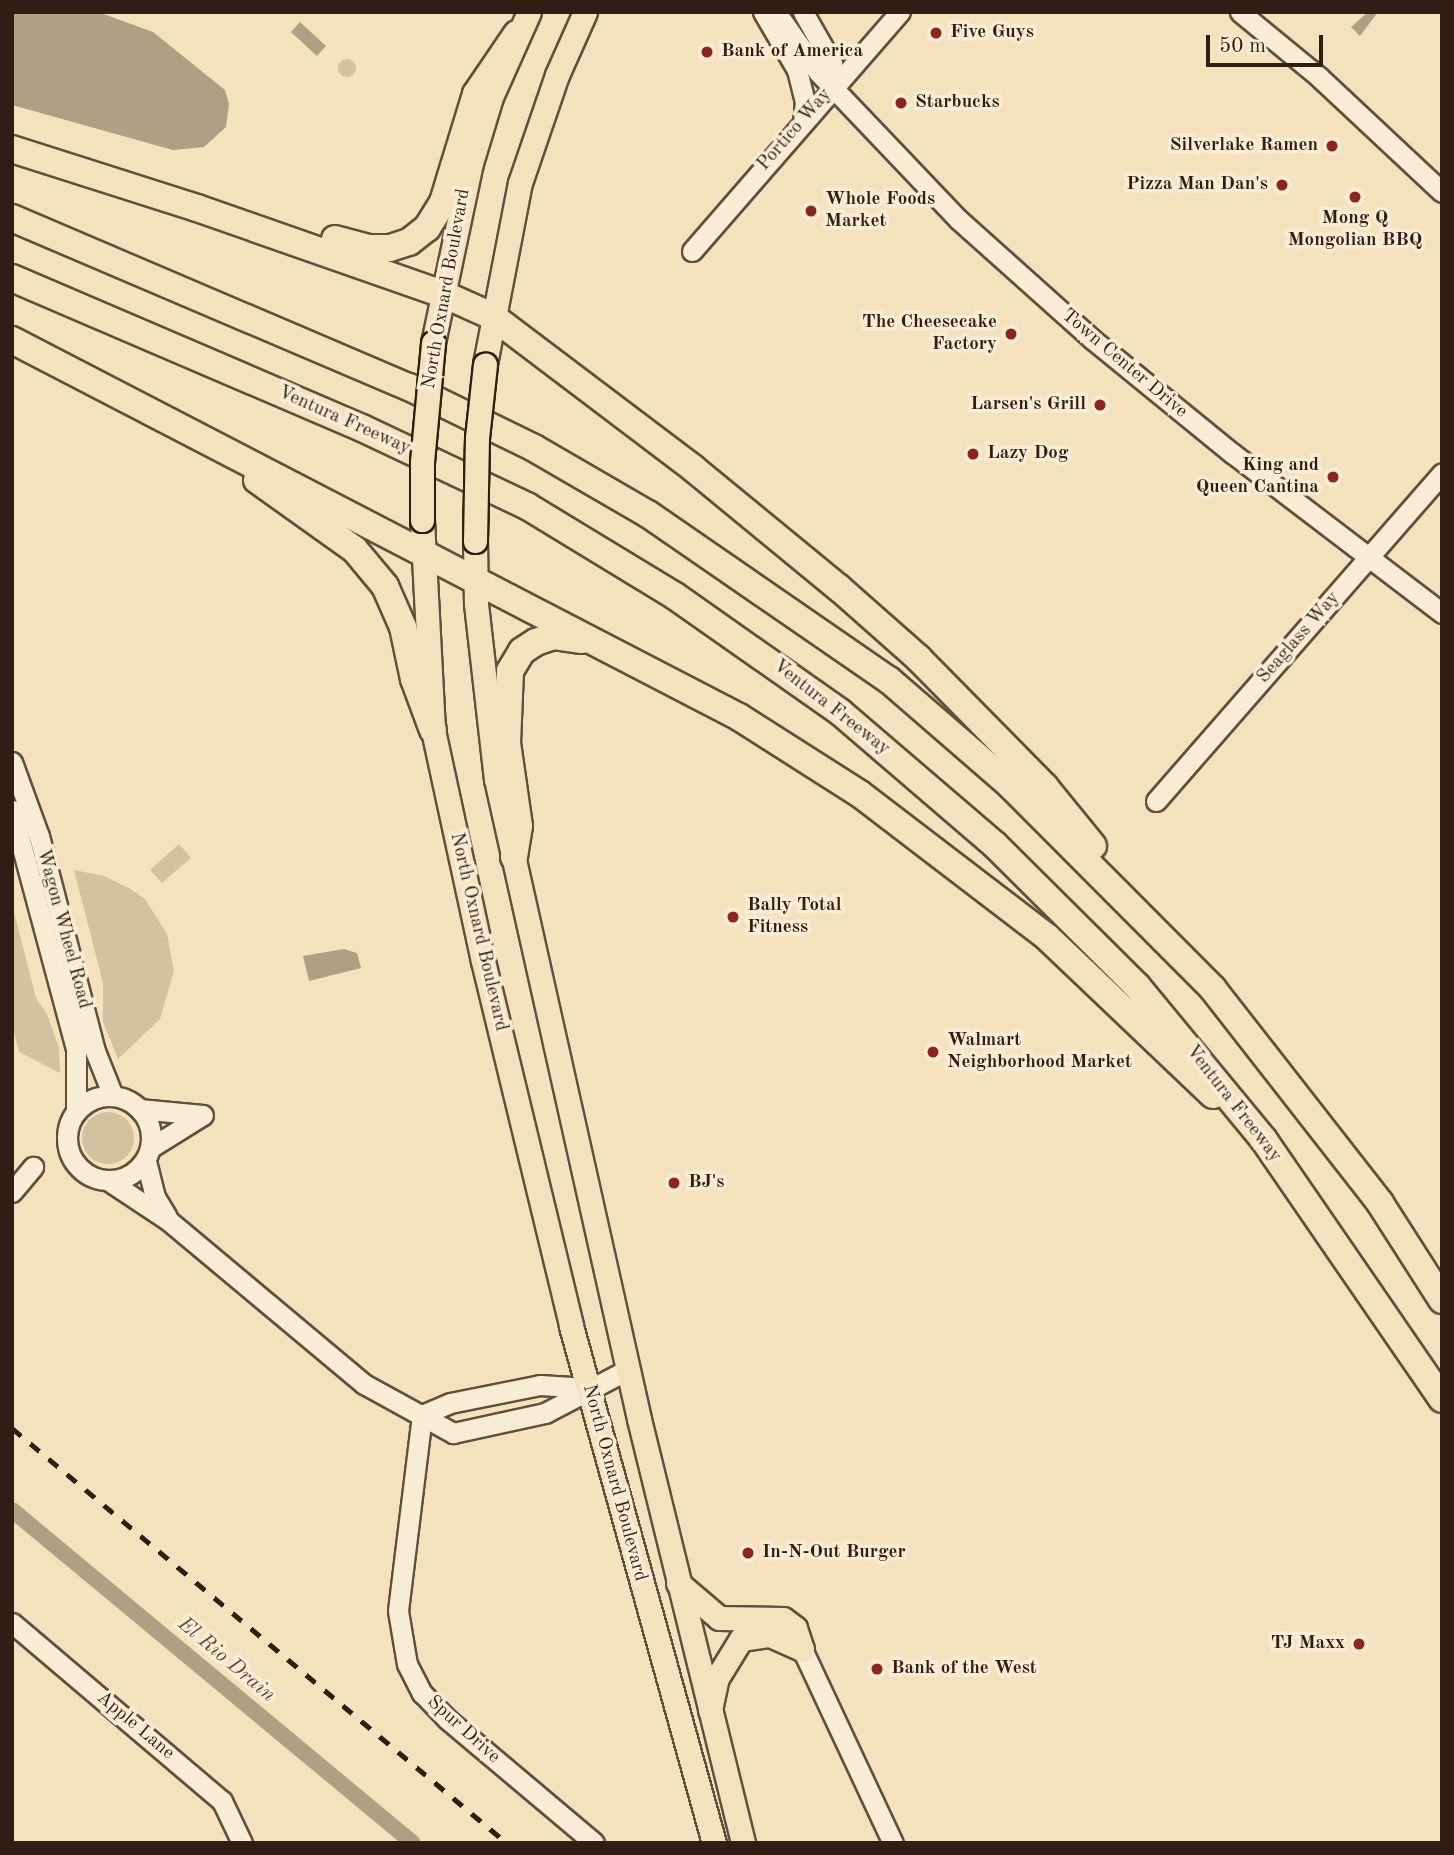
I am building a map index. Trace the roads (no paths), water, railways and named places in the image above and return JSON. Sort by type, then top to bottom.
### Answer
[{"type":"highway","points":[[197,208],[242,213],[369,248],[409,243],[427,229],[443,202],[476,94],[523,23]]},
{"type":"highway","points":[[12,149],[197,208],[443,294],[492,316],[694,469],[918,658],[1045,787],[1320,1122],[1380,1203],[1442,1300]]},
{"type":"highway","points":[[12,218],[409,387],[534,448],[648,514],[889,680],[1009,784],[1164,935]]},
{"type":"highway","name":"Ventura Freeway","points":[[12,278],[374,434],[527,506],[753,649],[918,776],[1044,891],[1137,986],[1264,1140],[1442,1399]]},
{"type":"highway","points":[[12,340],[233,457],[283,479],[423,556],[739,717],[938,850],[1047,937],[1144,1034],[1264,1140]]},
{"type":"highway","points":[[233,457],[264,486],[355,550],[385,586],[403,627],[414,679],[433,730]]},
{"type":"highway","points":[[514,857],[519,826],[507,743],[510,671],[522,651],[553,636],[603,646]]},
{"type":"main road","name":"North Oxnard Boulevard","points":[[585,12],[534,137],[510,219],[492,316],[477,438],[476,581],[496,779],[627,1370],[708,1715],[743,1843]]},
{"type":"main road","name":"North Oxnard Boulevard","points":[[523,23],[491,97],[471,163],[433,343],[422,462],[423,556],[433,730],[483,961],[587,1388],[714,1843]]},
{"type":"main road","points":[[678,1583],[719,1618],[783,1619],[796,1629],[802,1649]]},
{"type":"main road","points":[[708,1715],[717,1678],[741,1639],[770,1635],[802,1649]]},
{"type":"street","points":[[763,12],[797,70],[805,102],[803,122]]},
{"type":"street","name":"Town Center Drive","points":[[776,12],[818,72],[959,220],[1092,339],[1232,453],[1371,555],[1442,613]]},
{"type":"street","points":[[803,12],[832,63],[833,85]]},
{"type":"street","name":"Portico Way","points":[[692,251],[833,85],[900,12]]},
{"type":"street","points":[[1240,12],[1319,77],[1442,192]]},
{"type":"street","name":"Seaglass Way","points":[[1156,801],[1442,473]]},
{"type":"street","name":"Wagon Wheel Road","points":[[12,762],[24,840],[76,1049],[76,1110]]},
{"type":"street","name":"Wagon Wheel Road","points":[[12,810],[113,1096]]},
{"type":"street","points":[[109,1181],[134,1172],[148,1155],[203,1115],[139,1109],[113,1096],[88,1101],[76,1110],[67,1132],[70,1156],[85,1172],[109,1181],[169,1221],[364,1384],[453,1433],[545,1413],[587,1388],[627,1370]]},
{"type":"street","points":[[139,1109],[146,1121],[155,1197],[169,1221]]},
{"type":"street","points":[[12,1192],[33,1167]]},
{"type":"street","points":[[422,1415],[450,1402],[540,1385],[587,1388]]},
{"type":"street","name":"Spur Drive","points":[[422,1415],[398,1611],[407,1664],[422,1693],[447,1719],[594,1843]]},
{"type":"street","name":"Apple Lane","points":[[12,1623],[222,1801],[243,1842]]},
{"type":"street","points":[[802,1649],[893,1843]]},
{"type":"waterway","name":"El Rio Drain","points":[[12,1510],[413,1843]]},
{"type":"railway","points":[[12,1428],[507,1843]]},
{"type":"place","name":"Five Guys","points":[[936,33]]},
{"type":"place","name":"Bank of America","points":[[707,52]]},
{"type":"place","name":"Starbucks","points":[[901,103]]},
{"type":"place","name":"Silverlake Ramen","points":[[1332,146]]},
{"type":"place","name":"Pizza Man Dan's","points":[[1282,185]]},
{"type":"place","name":"Mong Q Mongolian BBQ","points":[[1355,197]]},
{"type":"place","name":"Whole Foods Market","points":[[811,211]]},
{"type":"place","name":"The Cheesecake Factory","points":[[1011,334]]},
{"type":"place","name":"Larsen's Grill","points":[[1100,405]]},
{"type":"place","name":"Lazy Dog","points":[[973,454]]},
{"type":"place","name":"King and Queen Cantina","points":[[1333,477]]},
{"type":"place","name":"Bally Total Fitness","points":[[733,917]]},
{"type":"place","name":"Walmart Neighborhood Market","points":[[933,1052]]},
{"type":"place","name":"BJ's","points":[[674,1183]]},
{"type":"place","name":"In-N-Out Burger","points":[[748,1553]]},
{"type":"place","name":"TJ Maxx","points":[[1359,1644]]},
{"type":"place","name":"Bank of the West","points":[[877,1669]]}]
